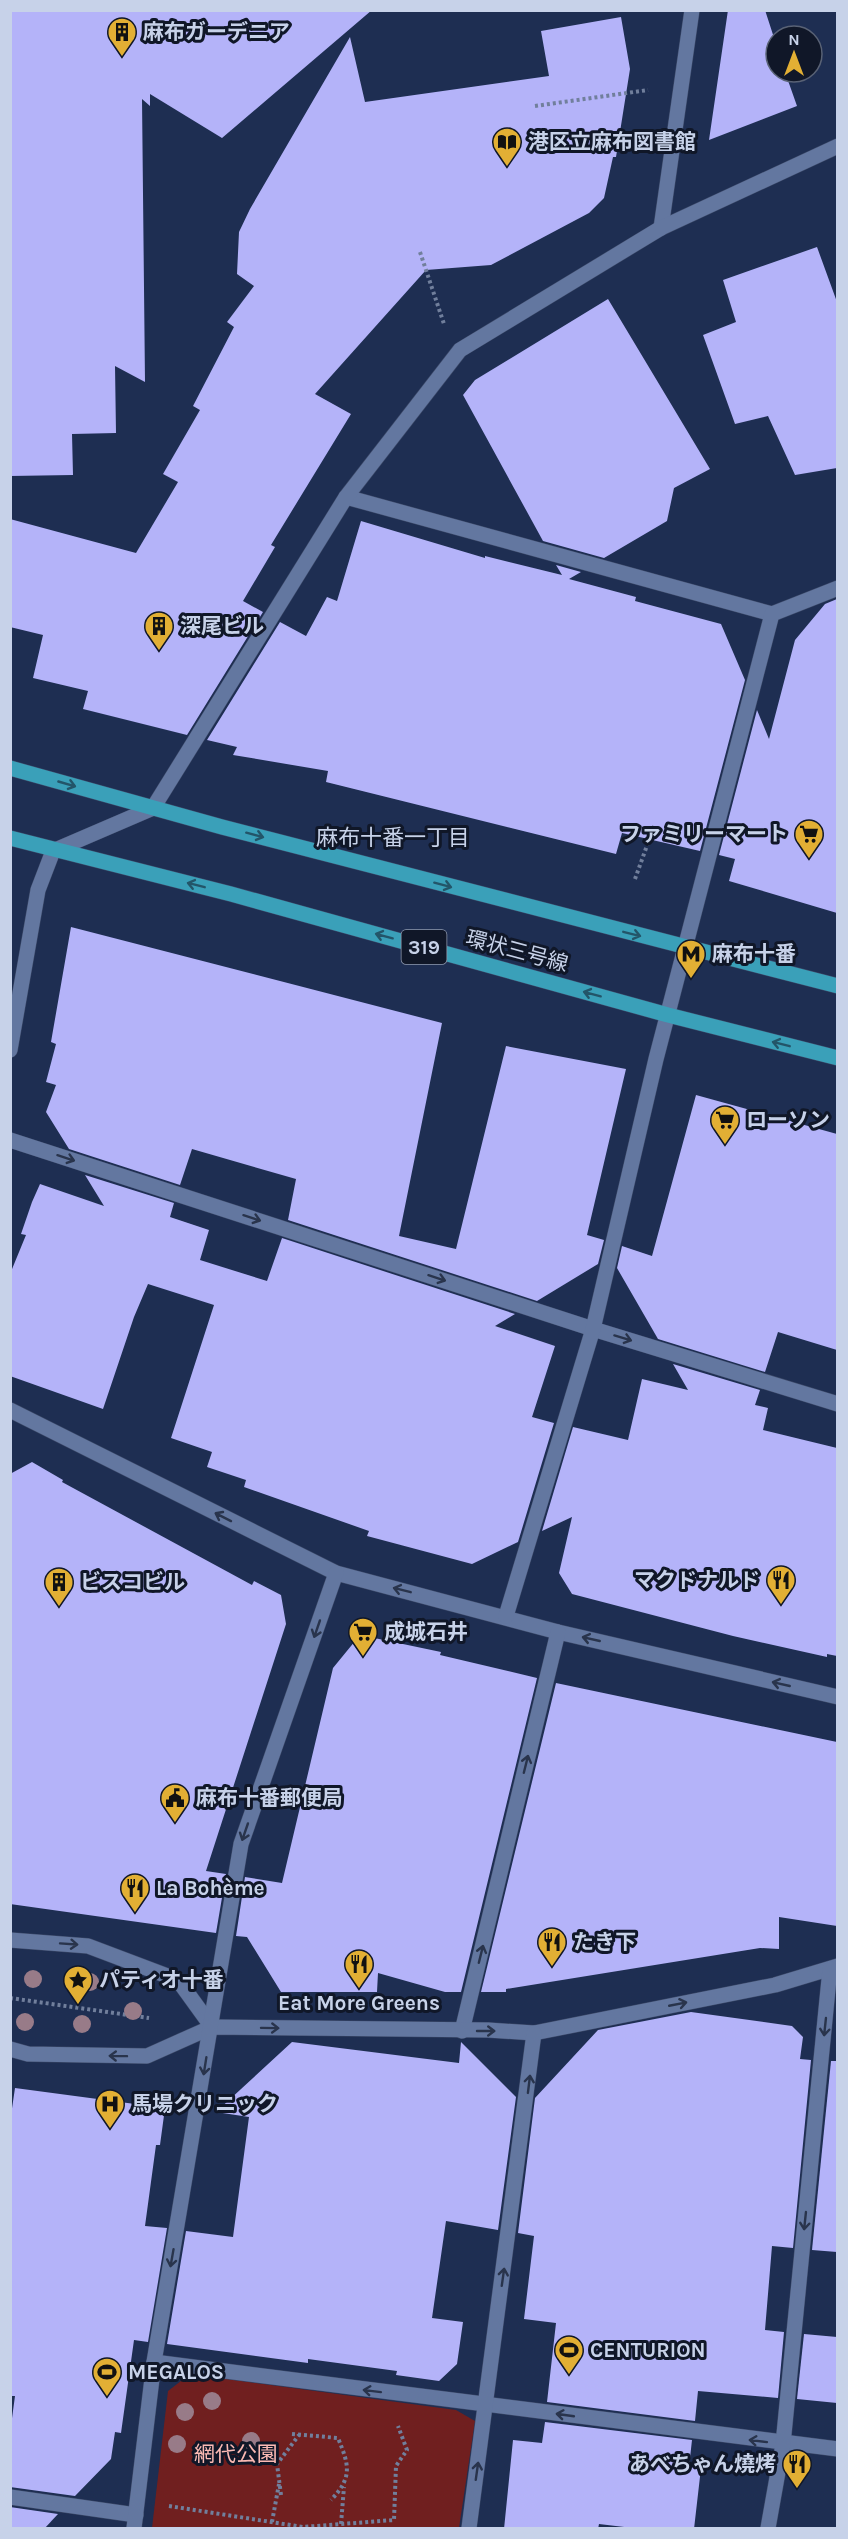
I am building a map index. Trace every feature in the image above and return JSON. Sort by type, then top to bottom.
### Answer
[{"type":"main road","points":[[10,768],[153,808],[837,986]]},
{"type":"main road","name":"環状三号線","points":[[10,838],[53,851],[231,894],[668,1015],[837,1058]]},
{"type":"street","points":[[661,228],[692,10]]},
{"type":"street","points":[[10,1050],[38,890],[53,851],[153,808],[346,497],[460,350],[661,228],[837,146]]},
{"type":"street","points":[[346,497],[772,614],[837,588]]},
{"type":"street","points":[[506,1616],[593,1329],[684,947],[772,614]]},
{"type":"street","points":[[10,1140],[593,1329],[837,1404]]},
{"type":"street","points":[[10,1410],[336,1574],[506,1616],[558,1632],[837,1697]]},
{"type":"street","points":[[10,2497],[135,2522],[154,2362],[241,1844],[336,1574]]},
{"type":"street","points":[[462,2031],[558,1632]]},
{"type":"street","points":[[10,1940],[88,1946],[178,1980],[212,2027]]},
{"type":"street","points":[[10,2049],[28,2054],[147,2056],[212,2027],[534,2033],[775,1985],[834,1967],[783,2444],[768,2529]]},
{"type":"street","points":[[469,2529],[534,2033]]},
{"type":"street","points":[[154,2362],[783,2444],[837,2449]]},
{"type":"path","points":[[536,106],[649,90]]},
{"type":"path","points":[[420,252],[445,325]]},
{"type":"path","points":[[635,879],[654,826]]},
{"type":"path","points":[[10,1998],[144,2018]]},
{"type":"path","points":[[159,2504],[303,2526],[394,2520],[396,2466],[407,2450],[397,2423]]},
{"type":"path","points":[[292,2434],[338,2438],[348,2464],[341,2524]]},
{"type":"path","points":[[281,2495],[277,2464],[299,2434]]},
{"type":"path","points":[[272,2522],[279,2480]]},
{"type":"path","points":[[331,2500],[344,2487]]},
{"type":"green space","name":"網代公園","points":[[190,2374],[456,2410],[475,2421],[459,2528],[152,2528],[168,2391]]},
{"type":"building","points":[[10,10],[372,10],[222,138],[150,94],[150,106],[142,99],[145,382],[115,366],[116,433],[72,434],[73,475],[10,476]]},
{"type":"building","points":[[728,10],[765,10],[770,24],[764,24],[764,84],[789,84],[797,106],[709,140]]},
{"type":"building","points":[[621,17],[630,69],[616,157],[613,157],[604,198],[589,213],[491,265],[426,270],[315,394],[351,414],[271,545],[275,547],[243,601],[263,612],[187,735],[83,709],[88,691],[33,678],[43,635],[10,627],[10,519],[136,553],[178,482],[163,474],[200,410],[193,406],[234,327],[227,322],[254,286],[237,274],[239,232],[250,209],[350,37],[365,102],[549,76],[541,31]]},
{"type":"building","points":[[817,247],[837,302],[837,468],[795,475],[768,416],[735,424],[703,335],[736,322],[723,280]]},
{"type":"building","points":[[608,299],[710,469],[674,488],[667,521],[604,558],[543,541],[463,395],[475,380]]},
{"type":"building","points":[[361,521],[485,558],[485,556],[562,575],[556,565],[581,572],[569,579],[636,597],[635,601],[721,624],[745,680],[700,851],[622,833],[616,854],[326,782],[328,771],[233,755],[237,747],[207,740],[280,622],[306,636],[327,597],[337,601]]},
{"type":"building","points":[[837,599],[837,913],[729,881],[735,859],[719,855],[757,710],[769,739],[795,640],[825,604]]},
{"type":"building","points":[[71,927],[442,1023],[399,1236],[456,1249],[506,1046],[626,1069],[587,1235],[604,1240],[598,1264],[537,1301],[288,1220],[296,1179],[192,1149],[180,1185],[69,1149],[46,1112],[56,1085],[46,1082],[56,1044],[51,1042]]},
{"type":"building","points":[[696,1095],[837,1134],[837,1350],[778,1332],[765,1372],[658,1339],[617,1268],[622,1246],[652,1256]]},
{"type":"building","points":[[85,1175],[174,1203],[170,1217],[209,1230],[200,1260],[267,1281],[282,1238],[515,1314],[495,1326],[555,1346],[532,1417],[554,1423],[518,1542],[472,1564],[367,1536],[369,1531],[244,1487],[246,1480],[207,1467],[212,1452],[171,1438],[214,1305],[148,1284],[134,1317],[103,1409],[10,1376],[10,1274],[26,1235],[21,1234],[32,1202],[40,1184],[104,1206]]},
{"type":"building","points":[[673,1364],[760,1390],[755,1405],[768,1408],[763,1430],[837,1448],[837,1656],[827,1654],[827,1657],[733,1636],[572,1594],[559,1573],[572,1517],[542,1531],[573,1427],[628,1440],[642,1379],[688,1390]]},
{"type":"building","points":[[32,1462],[63,1480],[62,1482],[252,1585],[254,1581],[281,1595],[286,1624],[206,1871],[226,1874],[216,1933],[10,1904],[10,1474]]},
{"type":"building","points":[[360,1635],[441,1652],[440,1655],[537,1678],[461,1992],[445,1992],[378,1973],[377,1992],[281,1992],[247,1937],[236,1936],[245,1877],[282,1883],[333,1668]]},
{"type":"building","points":[[556,1683],[837,1742],[837,1926],[779,1917],[779,1949],[760,1948],[506,1989],[506,1992],[481,1992]]},
{"type":"building","points":[[691,2012],[792,2026],[803,2037],[800,2059],[811,2060],[793,2248],[772,2246],[765,2330],[784,2332],[778,2398],[698,2391],[695,2421],[547,2402],[556,2323],[524,2319],[534,2236],[518,2233],[535,2098],[598,2030]]},
{"type":"building","points":[[292,2042],[459,2063],[461,2042],[516,2097],[498,2230],[446,2221],[432,2318],[463,2322],[457,2364],[439,2381],[396,2375],[397,2371],[308,2359],[308,2363],[167,2344],[186,2231],[233,2237],[249,2117],[216,2112]]},
{"type":"building","points":[[831,2061],[837,2061],[837,2252],[812,2250]]},
{"type":"building","points":[[15,2088],[165,2108],[160,2145],[156,2145],[145,2226],[167,2228],[148,2342],[134,2340],[121,2433],[115,2432],[111,2459],[75,2496],[10,2487],[10,2433],[15,2396],[10,2396],[10,2122]]},
{"type":"building","points":[[804,2334],[837,2337],[837,2403],[797,2399]]},
{"type":"building","points":[[545,2422],[692,2440],[689,2467],[701,2468],[694,2529],[641,2529],[599,2524],[598,2529],[504,2529],[513,2440],[542,2443]]},
{"type":"building","points":[[10,2507],[58,2514],[44,2529],[10,2529]]},
{"type":"place","name":"麻布ガーデニア","points":[[122,58]]},
{"type":"place","name":"港区立麻布図書館","points":[[507,168]]},
{"type":"place","name":"深尾ビル","points":[[159,652]]},
{"type":"place","name":"ファミリーマート","points":[[809,860]]},
{"type":"place","name":"麻布十番","points":[[691,980]]},
{"type":"place","name":"ローソン","points":[[725,1146]]},
{"type":"place","name":"マクドナルド","points":[[781,1606]]},
{"type":"place","name":"ビスコビル","points":[[59,1608]]},
{"type":"place","name":"成城石井","points":[[363,1658]]},
{"type":"place","name":"麻布十番郵便局","points":[[175,1824]]},
{"type":"place","name":"La Bohème","points":[[135,1914]]},
{"type":"place","name":"たき下","points":[[552,1968]]},
{"type":"place","name":"Eat More Greens","points":[[359,1990]]},
{"type":"place","name":"パティオ十番","points":[[78,2006]]},
{"type":"place","name":"馬場クリニック","points":[[110,2130]]},
{"type":"place","name":"CENTURION","points":[[569,2376]]},
{"type":"place","name":"MEGALOS","points":[[107,2398]]},
{"type":"place","name":"あべちゃん燒烤","points":[[797,2490]]},
{"type":"district","name":"麻布十番一丁目","points":[[393,838]]}]
